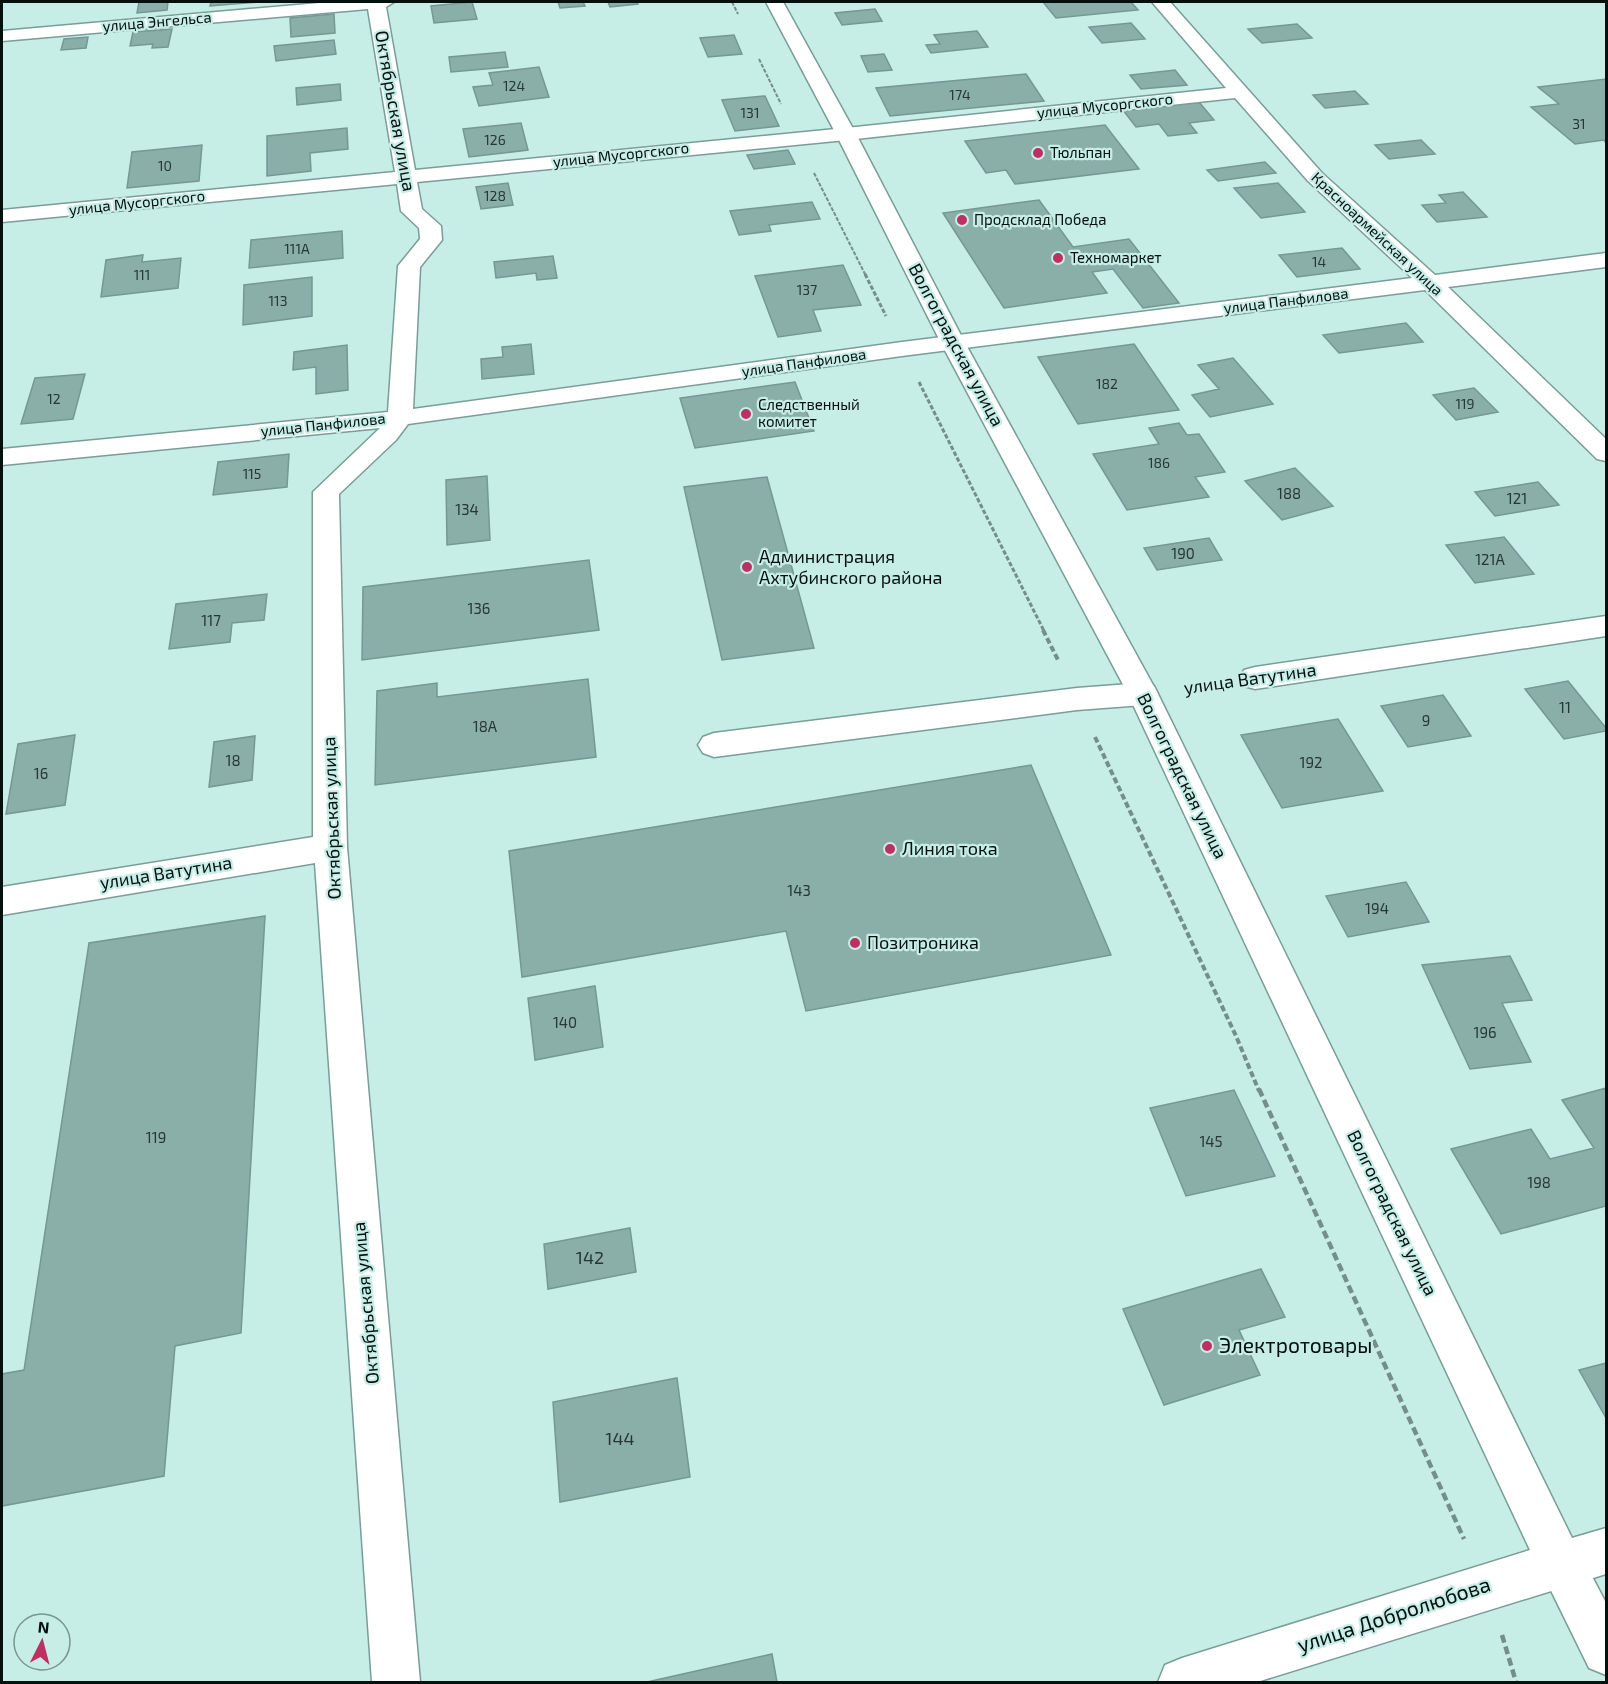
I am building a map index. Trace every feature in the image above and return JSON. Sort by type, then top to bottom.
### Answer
[{"type":"street","name":"улица Энгельса","points":[[2,36],[379,2]]},
{"type":"street","name":"Октябрьская улица","points":[[379,2],[412,210],[430,226],[431,240],[409,266],[400,418],[387,435],[326,492],[330,848],[396,1683]]},
{"type":"street","name":"Волгоградская улица","points":[[774,2],[846,134],[953,343],[1143,694],[1561,1564],[1606,1652]]},
{"type":"street","name":"Красноармейская улица","points":[[1161,2],[1315,177],[1431,283],[1606,453]]},
{"type":"street","name":"улица Мусоргского","points":[[2,216],[846,134],[1240,92]]},
{"type":"street","name":"улица Панфилова","points":[[2,457],[400,418],[953,343],[1606,260]]},
{"type":"street","name":"улица Ватутина","points":[[1255,678],[1606,626]]},
{"type":"street","points":[[714,745],[1077,699],[1143,694]]},
{"type":"street","name":"улица Ватутина","points":[[2,901],[330,848]]},
{"type":"street","name":"улица Добролюбова","points":[[1182,1683],[1486,1586],[1606,1551]]},
{"type":"path","points":[[732,2],[742,22]]},
{"type":"path","points":[[757,54],[1077,699],[1236,1035],[1282,1144],[1486,1586],[1516,1683]]},
{"type":"path","name":"улица Ватутина","points":[[1143,694],[1255,678]]},
{"type":"building","points":[[139,2],[168,2],[167,10],[137,13]]},
{"type":"building","points":[[211,2],[259,2],[210,6]]},
{"type":"building","points":[[472,2],[477,19],[434,23],[431,6]]},
{"type":"building","points":[[558,2],[583,2],[585,6],[560,8]]},
{"type":"building","points":[[608,2],[637,2],[638,4],[610,7]]},
{"type":"building","points":[[1043,2],[1131,2],[1138,10],[1056,18]]},
{"type":"building","points":[[875,9],[882,21],[842,25],[835,13]]},
{"type":"building","points":[[334,14],[335,33],[291,37],[290,18]]},
{"type":"building","points":[[1131,23],[1145,39],[1102,43],[1089,27]]},
{"type":"building","points":[[1297,24],[1312,38],[1262,43],[1248,29]]},
{"type":"building","points":[[172,29],[168,47],[152,48],[153,44],[130,46],[133,32]]},
{"type":"building","points":[[977,31],[988,47],[931,53],[926,45],[940,44],[934,35]]},
{"type":"building","points":[[734,35],[742,54],[708,57],[700,38]]},
{"type":"building","points":[[88,37],[86,48],[61,50],[64,39]]},
{"type":"building","points":[[334,40],[336,54],[276,61],[274,46]]},
{"type":"building","points":[[505,52],[508,67],[451,72],[449,57]]},
{"type":"building","points":[[884,54],[892,70],[868,72],[861,56]]},
{"type":"building","points":[[539,67],[549,97],[479,106],[473,87],[493,85],[489,73]]},
{"type":"building","points":[[1175,70],[1187,85],[1141,89],[1130,75]]},
{"type":"building","points":[[1026,74],[1044,101],[890,116],[876,88]]},
{"type":"building","points":[[1606,79],[1606,143],[1604,140],[1575,144],[1531,107],[1559,104],[1538,87]]},
{"type":"building","points":[[340,84],[341,100],[297,105],[296,88]]},
{"type":"building","points":[[1355,91],[1368,104],[1325,108],[1313,95]]},
{"type":"building","points":[[765,96],[779,126],[735,131],[722,100]]},
{"type":"building","points":[[1199,102],[1214,120],[1189,123],[1197,133],[1168,136],[1159,124],[1136,127],[1123,110]]},
{"type":"building","points":[[521,123],[528,150],[469,157],[463,129]]},
{"type":"building","points":[[1105,125],[1139,169],[1015,184],[1006,170],[986,173],[965,141]]},
{"type":"building","points":[[347,128],[348,149],[310,153],[311,171],[267,176],[267,136]]},
{"type":"building","points":[[1421,140],[1435,154],[1389,159],[1375,145]]},
{"type":"building","points":[[202,145],[199,181],[127,188],[132,152]]},
{"type":"building","points":[[788,150],[795,164],[754,169],[747,155]]},
{"type":"building","points":[[1265,162],[1276,173],[1218,181],[1207,170]]},
{"type":"building","points":[[508,183],[513,205],[481,209],[476,187]]},
{"type":"building","points":[[1278,183],[1305,212],[1261,218],[1234,188]]},
{"type":"building","points":[[1463,192],[1487,217],[1437,222],[1422,205],[1446,203],[1439,195]]},
{"type":"building","name":"Техномаркет","points":[[1039,200],[1073,247],[1129,239],[1179,303],[1143,308],[1113,269],[1092,272],[1107,293],[1004,308],[943,213]]},
{"type":"building","points":[[812,202],[820,219],[769,225],[771,231],[739,235],[730,211]]},
{"type":"building","points":[[342,231],[343,258],[249,268],[251,240]]},
{"type":"building","points":[[1342,248],[1360,269],[1297,277],[1279,255]]},
{"type":"building","points":[[143,255],[142,262],[181,258],[178,288],[101,297],[106,260]]},
{"type":"building","points":[[553,256],[557,278],[537,280],[536,273],[496,278],[494,262]]},
{"type":"building","points":[[843,265],[861,305],[813,310],[821,331],[778,337],[755,276]]},
{"type":"building","points":[[312,277],[312,316],[243,325],[244,285]]},
{"type":"building","points":[[1406,323],[1423,342],[1339,353],[1323,335]]},
{"type":"building","points":[[531,344],[534,374],[482,379],[481,359],[503,357],[502,347]]},
{"type":"building","points":[[1134,344],[1179,410],[1078,424],[1038,357]]},
{"type":"building","points":[[347,345],[348,390],[316,394],[316,367],[293,370],[294,352]]},
{"type":"building","points":[[1233,358],[1273,404],[1210,417],[1192,395],[1219,389],[1198,365]]},
{"type":"building","points":[[85,374],[73,419],[21,424],[35,378]]},
{"type":"building","name":"Следственный комитет","points":[[795,382],[814,431],[695,448],[680,398]]},
{"type":"building","points":[[1474,388],[1498,412],[1456,420],[1433,395]]},
{"type":"building","points":[[1179,423],[1187,435],[1199,434],[1225,472],[1195,477],[1209,497],[1127,510],[1093,454],[1159,444],[1149,428]]},
{"type":"building","points":[[289,454],[287,487],[213,495],[218,462]]},
{"type":"building","points":[[1295,468],[1333,506],[1282,520],[1245,481]]},
{"type":"building","points":[[487,476],[490,540],[447,545],[446,480]]},
{"type":"building","name":"Администрация Ахтубинского района","points":[[767,477],[814,648],[722,660],[684,487]]},
{"type":"building","points":[[1538,482],[1559,505],[1495,516],[1475,492]]},
{"type":"building","points":[[1504,537],[1534,574],[1475,583],[1446,545]]},
{"type":"building","points":[[1209,538],[1222,560],[1157,570],[1144,548]]},
{"type":"building","points":[[589,560],[599,630],[362,660],[363,587]]},
{"type":"building","points":[[267,594],[264,620],[232,623],[230,642],[169,649],[176,604]]},
{"type":"building","points":[[588,679],[596,757],[375,785],[377,691],[437,683],[437,697]]},
{"type":"building","points":[[1568,681],[1606,728],[1606,731],[1564,739],[1525,689]]},
{"type":"building","points":[[1443,695],[1471,736],[1408,747],[1381,706]]},
{"type":"building","points":[[1338,719],[1383,791],[1282,808],[1241,735]]},
{"type":"building","points":[[75,735],[65,805],[6,814],[18,744]]},
{"type":"building","points":[[255,736],[252,780],[209,787],[214,742]]},
{"type":"building","points":[[1031,765],[1111,955],[806,1011],[786,931],[522,977],[509,851]]},
{"type":"building","points":[[1406,882],[1429,922],[1348,937],[1326,896]]},
{"type":"building","points":[[265,916],[241,1333],[175,1346],[164,1476],[2,1506],[2,1374],[24,1370],[89,943]]},
{"type":"building","points":[[1510,956],[1532,1000],[1502,1003],[1531,1062],[1470,1069],[1422,965]]},
{"type":"building","points":[[595,986],[603,1047],[535,1060],[528,998]]},
{"type":"building","points":[[1606,1088],[1606,1206],[1501,1234],[1451,1149],[1531,1129],[1550,1159],[1594,1148],[1562,1100]]},
{"type":"building","points":[[1234,1090],[1275,1176],[1186,1196],[1150,1108]]},
{"type":"building","points":[[630,1228],[636,1272],[548,1289],[544,1244]]},
{"type":"building","points":[[1261,1269],[1285,1317],[1239,1330],[1260,1375],[1164,1405],[1123,1309]]},
{"type":"building","points":[[1606,1363],[1606,1418],[1579,1370]]},
{"type":"building","points":[[677,1378],[690,1477],[560,1502],[553,1402]]},
{"type":"building","points":[[772,1654],[777,1682],[647,1682]]},
{"type":"place","name":"Тюльпан","points":[[1038,153]]},
{"type":"place","name":"Продсклад Победа","points":[[962,220]]},
{"type":"place","name":"Техномаркет","points":[[1058,258]]},
{"type":"place","name":"Следственный комитет","points":[[746,414]]},
{"type":"place","name":"Администрация Ахтубинского района","points":[[747,567]]},
{"type":"place","name":"Линия тока","points":[[890,849]]},
{"type":"place","name":"Позитроника","points":[[855,943]]},
{"type":"place","name":"Электротовары","points":[[1207,1346]]}]
